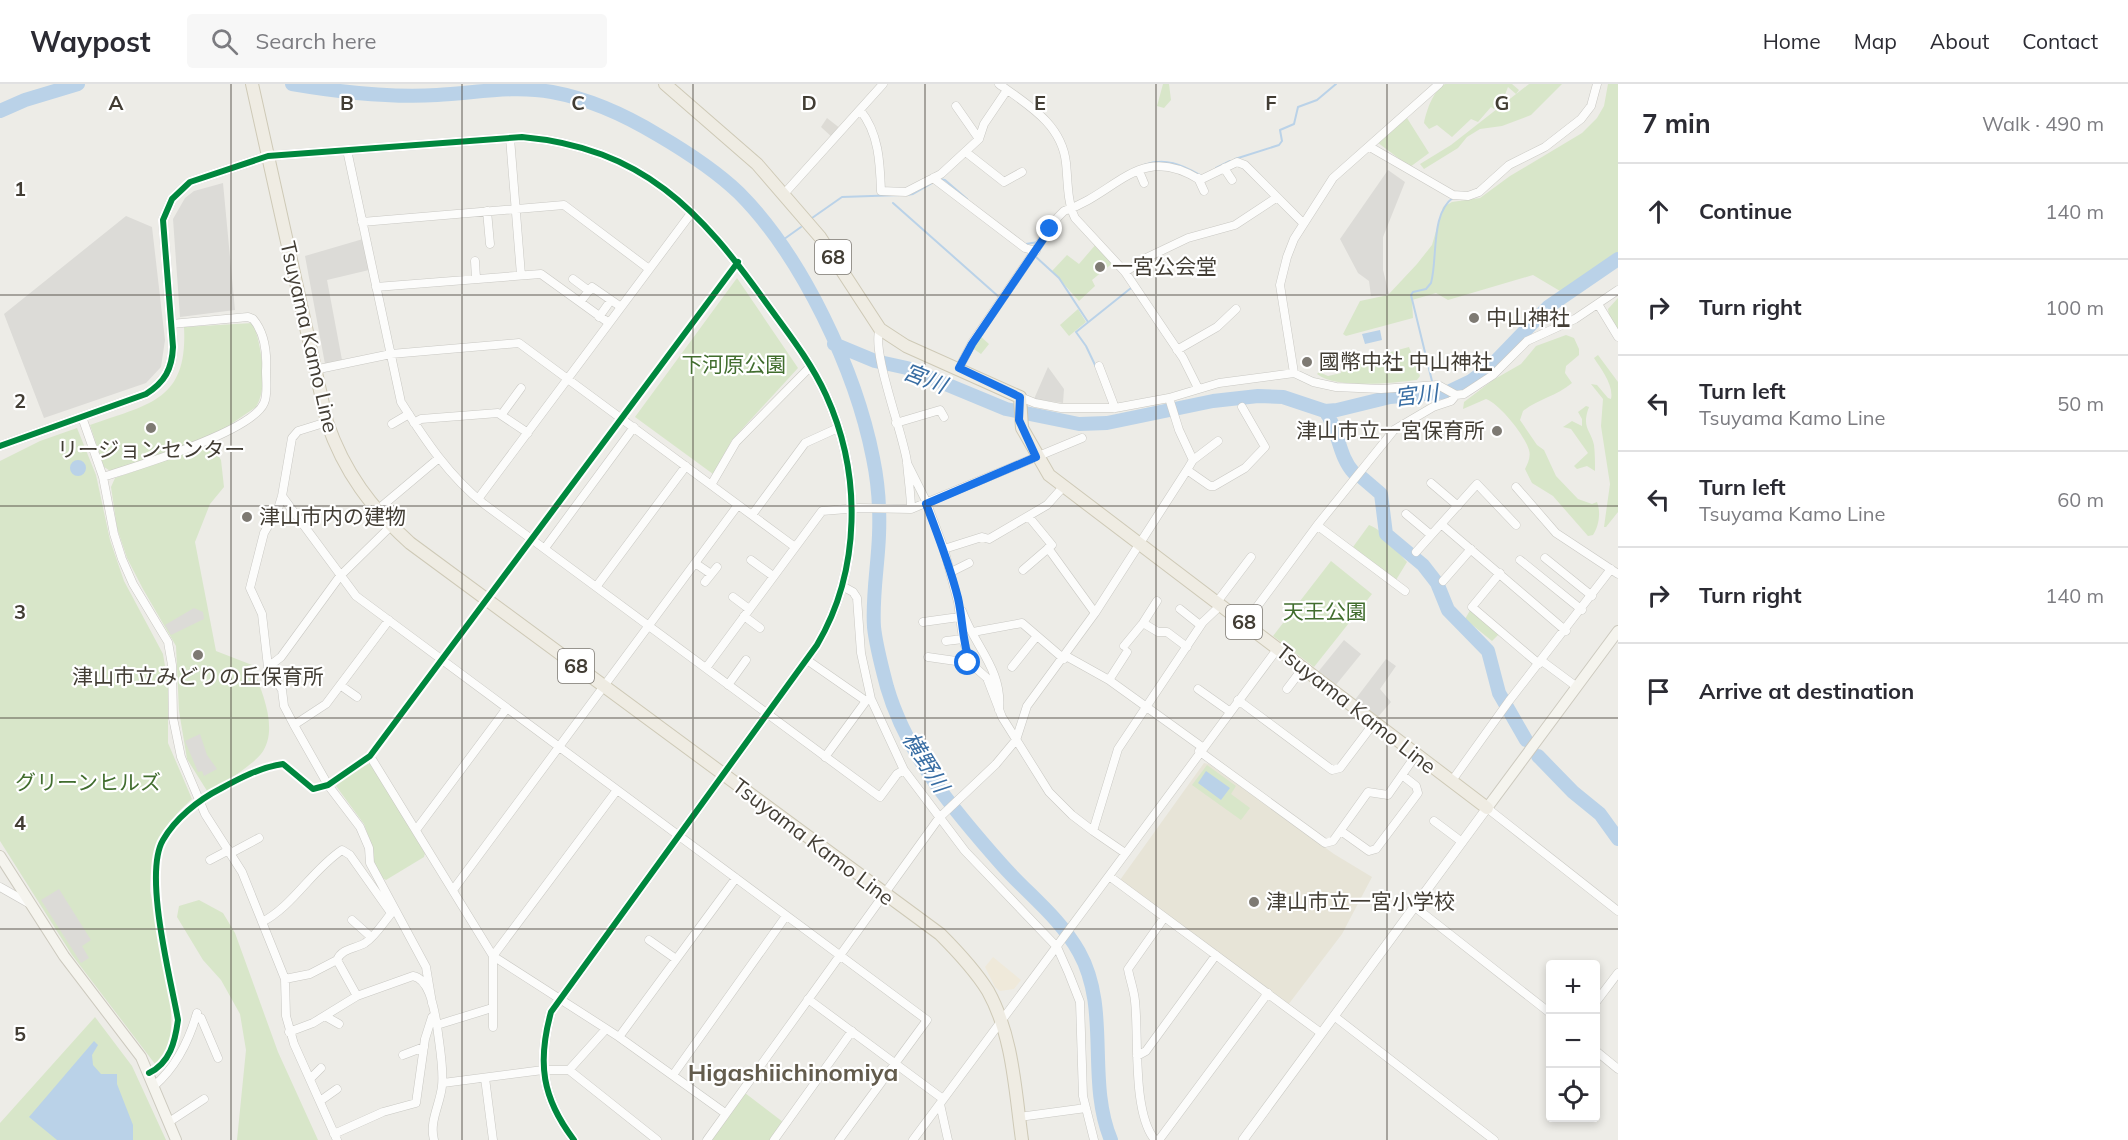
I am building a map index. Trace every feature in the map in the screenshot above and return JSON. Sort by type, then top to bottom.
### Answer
[{"type":"main road","name":"Tsuyama Kamo Line","points":[[252,84],[327,422],[346,468],[376,511],[391,526],[487,600],[940,934],[958,952],[988,991],[1010,1054],[1022,1140]]},
{"type":"main road","name":"68","points":[[665,84],[751,158],[820,237],[879,335],[959,368],[1019,401]]},
{"type":"main road","name":"Tsuyama Kamo Line","points":[[1019,401],[1019,420],[1036,457],[1050,475],[1487,808]]},
{"type":"main road","points":[[1487,808],[1618,631]]},
{"type":"main road","points":[[0,856],[64,956],[134,1048],[149,1073],[176,1140]]},
{"type":"street","points":[[783,195],[883,84]]},
{"type":"street","points":[[999,84],[1032,107],[1056,133],[1066,160],[1071,206],[1081,225],[1125,272],[1177,350],[1198,388]]},
{"type":"street","points":[[1294,373],[1280,285],[1287,256],[1302,223],[1333,178],[1439,84]]},
{"type":"street","points":[[1370,147],[1453,195],[1468,196],[1484,189],[1509,165],[1545,147],[1581,119],[1591,106],[1597,84]]},
{"type":"street","points":[[860,110],[866,117],[876,140],[880,161],[881,191],[906,192],[935,180],[966,153],[979,139],[984,124],[1007,90]]},
{"type":"street","points":[[956,106],[979,139]]},
{"type":"street","points":[[510,138],[521,275]]},
{"type":"street","points":[[0,446],[146,394],[156,388],[172,362],[171,324],[162,230],[166,208],[179,190],[190,182],[268,156],[510,138],[551,139],[585,146],[613,157],[647,177],[692,212],[723,242],[810,366],[827,396],[847,458],[855,508],[850,550],[843,586],[826,630],[807,660],[550,1012],[544,1036],[543,1070],[558,1119],[574,1140]]},
{"type":"street","points":[[347,150],[401,402],[439,458],[478,499],[880,797],[897,774],[903,770]]},
{"type":"street","points":[[966,153],[1004,182],[1022,172]]},
{"type":"street","points":[[959,368],[972,344],[1058,217],[1071,206],[1139,171],[1167,165],[1200,180],[1237,162],[1245,165],[1302,223]]},
{"type":"street","points":[[1224,168],[1232,180]]},
{"type":"street","points":[[1139,171],[1143,183]]},
{"type":"street","points":[[1198,178],[1204,191]]},
{"type":"street","points":[[935,180],[1024,248],[1036,251]]},
{"type":"street","points":[[1125,272],[1148,257],[1188,238],[1235,225],[1276,198]]},
{"type":"street","points":[[362,222],[564,205],[649,269]]},
{"type":"street","points":[[487,211],[490,243]]},
{"type":"street","points":[[478,499],[692,212]]},
{"type":"street","points":[[475,261],[476,279]]},
{"type":"street","points":[[149,1073],[161,1068],[169,1054],[175,1039],[178,1020],[158,903],[155,865],[162,840],[199,800],[269,766],[283,764],[313,789],[328,785],[370,756],[444,660],[738,262]]},
{"type":"street","points":[[376,287],[541,274],[609,323]]},
{"type":"street","points":[[573,279],[589,291]]},
{"type":"street","points":[[580,302],[592,287],[621,307]]},
{"type":"street","points":[[1019,401],[1061,408],[1115,408],[1169,398],[1198,388],[1294,373],[1313,382],[1336,387],[1381,389],[1438,385],[1454,395],[1464,394],[1492,375],[1527,341],[1598,304],[1618,290]]},
{"type":"street","points":[[599,317],[611,300]]},
{"type":"street","points":[[1598,304],[1618,337]]},
{"type":"street","points":[[1177,350],[1217,327],[1236,309]]},
{"type":"street","points":[[103,477],[203,442],[258,412],[265,402],[267,360],[262,335],[253,319],[171,324]]},
{"type":"street","points":[[879,335],[886,381],[907,463],[944,549],[958,602],[963,639],[970,663]]},
{"type":"street","points":[[314,370],[391,354],[519,343],[795,547]]},
{"type":"street","points":[[711,485],[736,442],[810,366]]},
{"type":"street","points":[[1099,366],[1115,408]]},
{"type":"street","points":[[502,414],[521,388]]},
{"type":"street","points":[[1245,623],[1394,430],[1433,407],[1451,401],[1454,395]]},
{"type":"street","points":[[1169,398],[1175,420],[1193,460]]},
{"type":"street","points":[[1187,470],[1210,486],[1214,486],[1245,468],[1265,447],[1242,407]]},
{"type":"street","points":[[896,423],[940,410],[944,417]]},
{"type":"street","points":[[392,424],[409,414]]},
{"type":"street","points":[[414,423],[421,419],[502,414],[528,433]]},
{"type":"street","points":[[82,417],[103,477],[114,534],[122,559],[132,584],[168,642],[172,665],[173,718],[181,756],[199,800],[242,872],[285,979],[289,1032],[336,1137],[392,1109],[416,1103],[429,1023],[435,1015]]},
{"type":"street","points":[[327,422],[298,431],[292,438],[282,496],[278,509],[264,533],[250,588],[253,600],[262,614],[268,667],[282,690],[284,706],[328,785],[360,827],[369,848],[369,863],[393,911],[426,967],[437,1025],[443,1083],[440,1104],[431,1127],[434,1140]]},
{"type":"street","points":[[545,548],[634,427]]},
{"type":"street","points":[[752,515],[805,443],[838,428]]},
{"type":"street","points":[[706,668],[822,511],[855,508],[908,508],[926,504],[1082,438]]},
{"type":"street","points":[[707,1140],[941,815],[976,783],[1016,740],[1027,706],[1095,613],[1193,460],[1218,441]]},
{"type":"street","points":[[376,511],[439,458]]},
{"type":"street","points":[[907,463],[908,508]]},
{"type":"street","points":[[596,587],[686,466]]},
{"type":"street","points":[[1431,483],[1458,506]]},
{"type":"street","points":[[1416,552],[1477,484],[1516,525]]},
{"type":"street","points":[[944,549],[982,537],[989,539],[1029,517],[1054,499],[1065,486]]},
{"type":"street","points":[[1451,782],[1540,662],[1592,596],[1615,572],[1556,533],[1516,487]]},
{"type":"street","points":[[282,496],[356,596],[927,1020],[839,1140]]},
{"type":"street","points":[[453,890],[738,505]]},
{"type":"street","points":[[1406,514],[1431,535]]},
{"type":"street","points":[[1023,570],[1052,545],[1029,517]]},
{"type":"street","points":[[1441,524],[1566,630]]},
{"type":"street","points":[[268,667],[281,657],[340,576],[391,526]]},
{"type":"street","points":[[1318,526],[1405,591]]},
{"type":"street","points":[[1048,548],[1095,613]]},
{"type":"street","points":[[1443,581],[1471,549]]},
{"type":"street","points":[[1093,831],[1114,758],[1200,626],[1251,557]]},
{"type":"street","points":[[1545,558],[1592,596]]},
{"type":"street","points":[[751,560],[773,576]]},
{"type":"street","points":[[1520,560],[1582,610]]},
{"type":"street","points":[[951,572],[969,562]]},
{"type":"street","points":[[695,563],[711,574]]},
{"type":"street","points":[[705,582],[717,567]]},
{"type":"street","points":[[1500,573],[1472,607],[1540,662],[1577,687]]},
{"type":"street","points":[[843,586],[853,592],[857,598],[861,653],[869,700],[903,770],[1012,902],[1057,947],[1080,1002],[1080,1064],[1086,1108],[1094,1140]]},
{"type":"street","points":[[733,597],[760,628]]},
{"type":"street","points":[[1109,680],[1125,649],[1157,601]]},
{"type":"street","points":[[958,602],[990,661],[998,682],[999,711]]},
{"type":"street","points":[[1180,609],[1200,626]]},
{"type":"street","points":[[923,622],[959,617]]},
{"type":"street","points":[[294,725],[326,704],[389,620]]},
{"type":"street","points":[[1143,622],[1158,632],[1167,632],[1187,647]]},
{"type":"street","points":[[973,632],[1022,623],[1034,632],[1036,637],[1065,657],[1109,680],[1147,707],[1325,843],[1333,841],[1368,792],[1388,795],[1416,755]]},
{"type":"street","points":[[1012,667],[1036,637]]},
{"type":"street","points":[[946,641],[963,639]]},
{"type":"street","points":[[913,1140],[1001,1024],[1229,711],[1278,648]]},
{"type":"street","points":[[928,657],[970,663],[978,668],[987,678],[999,711],[1053,796],[1093,831],[1125,853]]},
{"type":"street","points":[[728,685],[746,660]]},
{"type":"street","points":[[807,660],[869,700]]},
{"type":"street","points":[[978,668],[990,661]]},
{"type":"street","points":[[1287,689],[1303,668]]},
{"type":"street","points":[[340,686],[357,697]]},
{"type":"street","points":[[1198,689],[1229,711]]},
{"type":"street","points":[[825,757],[869,700]]},
{"type":"street","points":[[1238,700],[1332,770],[1340,768],[1374,723]]},
{"type":"street","points":[[416,830],[507,708]]},
{"type":"street","points":[[370,756],[493,956],[619,1037],[725,1113]]},
{"type":"street","points":[[1341,831],[1369,851],[1376,849],[1418,793],[1416,786],[1402,775]]},
{"type":"street","points":[[494,1028],[493,956],[617,790]]},
{"type":"street","points":[[1243,1140],[1487,808],[1618,911]]},
{"type":"street","points":[[1434,821],[1462,842]]},
{"type":"street","points":[[210,860],[259,838]]},
{"type":"street","points":[[262,922],[284,906],[304,883],[342,850],[350,855],[393,911]]},
{"type":"street","points":[[1109,876],[1321,1033]]},
{"type":"street","points":[[619,1037],[736,878]]},
{"type":"street","points":[[0,887],[30,904]]},
{"type":"street","points":[[1415,907],[1546,1009]]},
{"type":"street","points":[[285,979],[310,974],[337,960],[351,947],[366,942],[393,911]]},
{"type":"street","points":[[673,1075],[786,916]]},
{"type":"street","points":[[1164,918],[1128,969],[1135,1000],[1141,1101],[1150,1134],[1157,1140],[1268,993]]},
{"type":"street","points":[[352,920],[371,937]]},
{"type":"street","points":[[649,940],[676,959]]},
{"type":"street","points":[[1137,1056],[1146,1051],[1216,955]]},
{"type":"street","points":[[337,960],[357,996]]},
{"type":"street","points":[[1600,997],[1618,973]]},
{"type":"street","points":[[289,1032],[325,1016],[357,996],[416,976],[423,981],[432,1003]]},
{"type":"street","points":[[808,999],[896,1064],[941,1101],[948,1140]]},
{"type":"street","points":[[437,1025],[492,1008]]},
{"type":"street","points":[[154,1086],[165,1076],[178,1057],[196,1015],[201,1018],[218,1058]]},
{"type":"street","points":[[325,1016],[339,1024]]},
{"type":"street","points":[[1334,1016],[1494,1140]]},
{"type":"street","points":[[569,1070],[606,1029]]},
{"type":"street","points":[[774,1140],[852,1031]]},
{"type":"street","points":[[402,1055],[424,1047]]},
{"type":"street","points":[[1600,1054],[1618,1069]]},
{"type":"street","points":[[310,1078],[321,1068]]},
{"type":"street","points":[[443,1083],[543,1070],[569,1070],[657,1140]]},
{"type":"street","points":[[485,1078],[493,1140]]},
{"type":"street","points":[[320,1101],[337,1089]]},
{"type":"street","points":[[169,1122],[204,1099]]},
{"type":"street","points":[[1019,1117],[1086,1108]]},
{"type":"shaded area","points":[[827,118],[841,129],[833,138],[821,127]]},
{"type":"shaded area","points":[[1388,170],[1405,182],[1383,237],[1383,270],[1389,294],[1371,296],[1369,281],[1358,273],[1340,239]]},
{"type":"shaded area","points":[[223,183],[235,310],[180,317],[173,219],[185,198],[194,191]]},
{"type":"shaded area","points":[[126,216],[152,227],[165,340],[161,367],[146,383],[44,418],[4,314]]},
{"type":"shaded area","points":[[363,239],[369,270],[327,280],[342,360],[325,364],[305,256]]},
{"type":"shaded area","points":[[1048,367],[1064,389],[1063,403],[1034,399]]},
{"type":"shaded area","points":[[194,608],[203,612],[204,619],[171,635],[165,625]]},
{"type":"shaded area","points":[[1344,640],[1361,654],[1335,686],[1318,672]]},
{"type":"shaded area","points":[[1386,659],[1396,666],[1380,689],[1391,702],[1377,718],[1354,701]]},
{"type":"shaded area","points":[[200,734],[207,755],[217,769],[204,776],[202,771],[198,772],[185,741]]},
{"type":"shaded area","name":"津山市立一宮小学校","points":[[1204,763],[1209,764],[1334,854],[1372,877],[1342,934],[1288,1005],[1120,880]]},
{"type":"shaded area","points":[[59,889],[91,940],[82,946],[89,958],[81,963],[41,900]]},
{"type":"shaded area","points":[[993,957],[1021,980],[1014,989],[1000,991],[995,987],[985,967]]},
{"type":"green space","points":[[1163,84],[1169,84],[1171,100],[1164,108],[1157,106]]},
{"type":"green space","points":[[1445,84],[1512,84],[1519,90],[1516,94],[1508,87],[1501,105],[1498,104],[1494,109],[1491,107],[1478,122],[1471,119],[1452,137],[1437,125],[1429,129],[1424,123],[1434,96]]},
{"type":"green space","points":[[1529,84],[1562,84],[1531,115],[1502,126],[1480,129],[1467,137],[1458,148],[1424,169],[1420,164],[1451,145]]},
{"type":"green space","points":[[1608,84],[1618,84],[1618,255],[1568,289],[1560,291],[1533,275],[1448,300],[1436,293],[1412,300],[1413,318],[1346,336],[1343,334],[1360,301],[1388,295],[1432,245],[1443,207],[1452,202],[1480,198],[1510,176],[1582,133],[1597,118],[1604,106]]},
{"type":"green space","points":[[1407,118],[1429,153],[1410,167],[1377,142]]},
{"type":"green space","points":[[1097,243],[1114,262],[1092,280],[1095,286],[1079,301],[1052,271],[1067,255],[1079,264]]},
{"type":"green space","name":"下河原公園","points":[[737,278],[798,368],[732,440],[713,474],[635,417]]},
{"type":"green space","points":[[1618,298],[1618,332],[1610,321],[1608,309]]},
{"type":"green space","points":[[1078,309],[1086,322],[1069,336],[1060,325]]},
{"type":"green space","points":[[253,323],[259,342],[263,377],[260,398],[256,407],[215,435],[112,472],[104,467],[90,425],[147,404],[161,396],[172,385],[184,352],[184,327]]},
{"type":"green space","points":[[979,335],[989,344],[981,354],[971,347]]},
{"type":"green space","points":[[1566,335],[1574,338],[1579,349],[1579,355],[1566,366],[1565,373],[1572,383],[1523,411],[1520,420],[1537,445],[1544,450],[1556,476],[1578,499],[1592,504],[1597,502],[1598,523],[1593,535],[1588,536],[1553,496],[1532,483],[1525,469],[1529,458],[1527,444],[1505,414],[1486,399],[1463,409],[1464,402],[1493,380],[1521,364],[1536,346]]},
{"type":"green space","points":[[1409,347],[1420,376],[1417,380],[1350,383],[1326,379],[1317,374],[1319,372],[1328,376],[1341,373],[1342,365]]},
{"type":"green space","points":[[1598,355],[1618,382],[1618,512],[1606,527],[1604,527],[1610,484],[1601,426],[1603,399],[1591,384],[1597,385],[1611,399],[1611,388],[1594,358]]},
{"type":"green space","points":[[1586,406],[1589,407],[1586,424],[1594,445],[1595,471],[1587,466],[1577,469],[1574,466],[1588,453],[1571,429],[1563,427],[1572,421],[1582,426],[1582,419],[1578,412]]},
{"type":"green space","name":"グリーンヒルズ","points":[[77,428],[96,475],[110,540],[124,581],[163,654],[168,684],[168,743],[192,799],[166,829],[152,863],[150,891],[164,955],[171,1011],[170,1035],[165,1054],[155,1064],[72,955],[0,841],[0,461],[40,441]]},
{"type":"green space","name":"グリーンヒルズ","points":[[211,444],[221,460],[224,487],[210,504],[195,542],[216,651],[252,665],[267,710],[269,733],[261,754],[209,794],[187,759],[179,711],[176,646],[127,558],[117,528],[111,487],[115,478]]},
{"type":"green space","points":[[1369,525],[1385,536],[1407,562],[1396,580],[1353,547]]},
{"type":"green space","name":"天王公園","points":[[1331,561],[1372,594],[1314,667],[1273,636]]},
{"type":"green space","points":[[1472,607],[1501,632],[1492,641],[1465,619]]},
{"type":"green space","points":[[372,764],[425,853],[424,857],[386,880],[382,878],[373,862],[372,846],[364,824],[336,786],[339,780]]},
{"type":"green space","points":[[1207,765],[1236,786],[1231,794],[1250,808],[1241,820],[1192,785]]},
{"type":"green space","points":[[199,900],[223,913],[235,933],[278,1052],[318,1140],[237,1140],[246,1050],[240,1014],[221,980],[203,960],[177,917],[179,906]]},
{"type":"green space","points":[[95,1017],[132,1066],[166,1140],[0,1140],[0,1123]]},
{"type":"green space","points":[[745,1093],[783,1122],[770,1140],[711,1140]]},
{"type":"water","points":[[1380,330],[1382,340],[1365,344],[1362,334]]},
{"type":"water","points":[[78,460],[84,462],[86,468],[84,474],[78,476],[72,474],[70,468],[72,462]]},
{"type":"water","points":[[1206,771],[1230,788],[1221,800],[1198,783]]},
{"type":"water","points":[[94,1041],[98,1045],[92,1055],[93,1065],[101,1074],[117,1074],[117,1084],[133,1125],[133,1140],[57,1140],[29,1117]]},
{"type":"waterway","name":"宮川","points":[[0,111],[25,100],[78,84]]},
{"type":"waterway","name":"横野川","points":[[292,84],[346,92],[401,96],[523,89],[552,92],[580,99],[633,121],[690,155],[730,185],[762,219],[805,282],[823,316],[840,353],[865,424],[875,467],[879,506],[874,627],[883,672],[896,712],[920,760],[951,804],[1003,866],[1063,928],[1079,952],[1089,974],[1094,997],[1100,1093],[1111,1140]]},
{"type":"waterway","points":[[1235,159],[1279,145],[1282,141],[1280,130],[1294,124],[1298,107],[1317,100],[1336,84]]},
{"type":"waterway","points":[[1216,168],[1230,161]]},
{"type":"waterway","points":[[1144,165],[1166,162],[1180,165],[1200,175]]},
{"type":"waterway","points":[[939,179],[945,180],[967,199]]},
{"type":"waterway","points":[[907,195],[934,182]]},
{"type":"waterway","points":[[812,218],[842,197],[901,195]]},
{"type":"waterway","points":[[1432,381],[1411,295],[1413,292],[1426,289],[1431,283],[1438,225],[1446,204],[1454,197]]},
{"type":"waterway","points":[[893,203],[999,297]]},
{"type":"waterway","points":[[780,242],[801,227]]},
{"type":"waterway","points":[[1026,244],[1038,242]]},
{"type":"waterway","points":[[1036,257],[1059,278],[1088,322]]},
{"type":"waterway","name":"宮川","points":[[834,344],[875,361],[907,368],[1006,409],[1079,424],[1107,423],[1213,401],[1258,396],[1283,397],[1325,411],[1337,410],[1390,397],[1448,392],[1471,381],[1491,366],[1548,307],[1618,259]]},
{"type":"waterway","points":[[1096,367],[1076,332],[1131,288]]},
{"type":"waterway","points":[[1325,411],[1330,418],[1345,459],[1354,473]]},
{"type":"waterway","points":[[1360,476],[1381,494],[1386,534],[1423,565],[1437,583],[1448,610],[1488,651],[1499,693],[1526,740]]},
{"type":"waterway","points":[[1538,756],[1573,792],[1600,814],[1618,839]]},
{"type":"cycle path","points":[[0,446],[146,394],[163,380],[171,362],[173,347],[163,220],[172,199],[190,182],[268,156],[522,137],[565,143],[602,155],[635,170],[665,189],[692,213],[742,270],[799,348],[826,395],[838,425],[851,489],[852,522],[849,554],[842,585],[817,645],[551,1012],[544,1048],[545,1079],[555,1109],[574,1140]]},
{"type":"cycle path","points":[[149,1073],[167,1058],[178,1020],[157,901],[158,856],[168,832],[188,811],[212,793],[259,770],[283,764],[313,789],[328,785],[370,756],[738,262]]},
{"type":"place","name":"一宮公会堂","points":[[1100,267]]},
{"type":"place","name":"中山神社","points":[[1474,318]]},
{"type":"place","name":"國幣中社 中山神社","points":[[1307,362]]},
{"type":"place","name":"リージョンセンター","points":[[151,428]]},
{"type":"place","name":"津山市立一宮保育所","points":[[1497,431]]},
{"type":"place","name":"津山市内の建物","points":[[247,517]]},
{"type":"place","name":"津山市立みどりの丘保育所","points":[[198,655]]},
{"type":"place","name":"津山市立一宮小学校","points":[[1254,902]]},
{"type":"district","name":"Higashiichinomiya","points":[[793,1073]]},
{"type":"route","points":[[968,663],[970,663],[965,650],[951,572],[926,504],[1036,457],[1019,420],[1020,397],[959,368],[972,344],[1050,229]]}]
